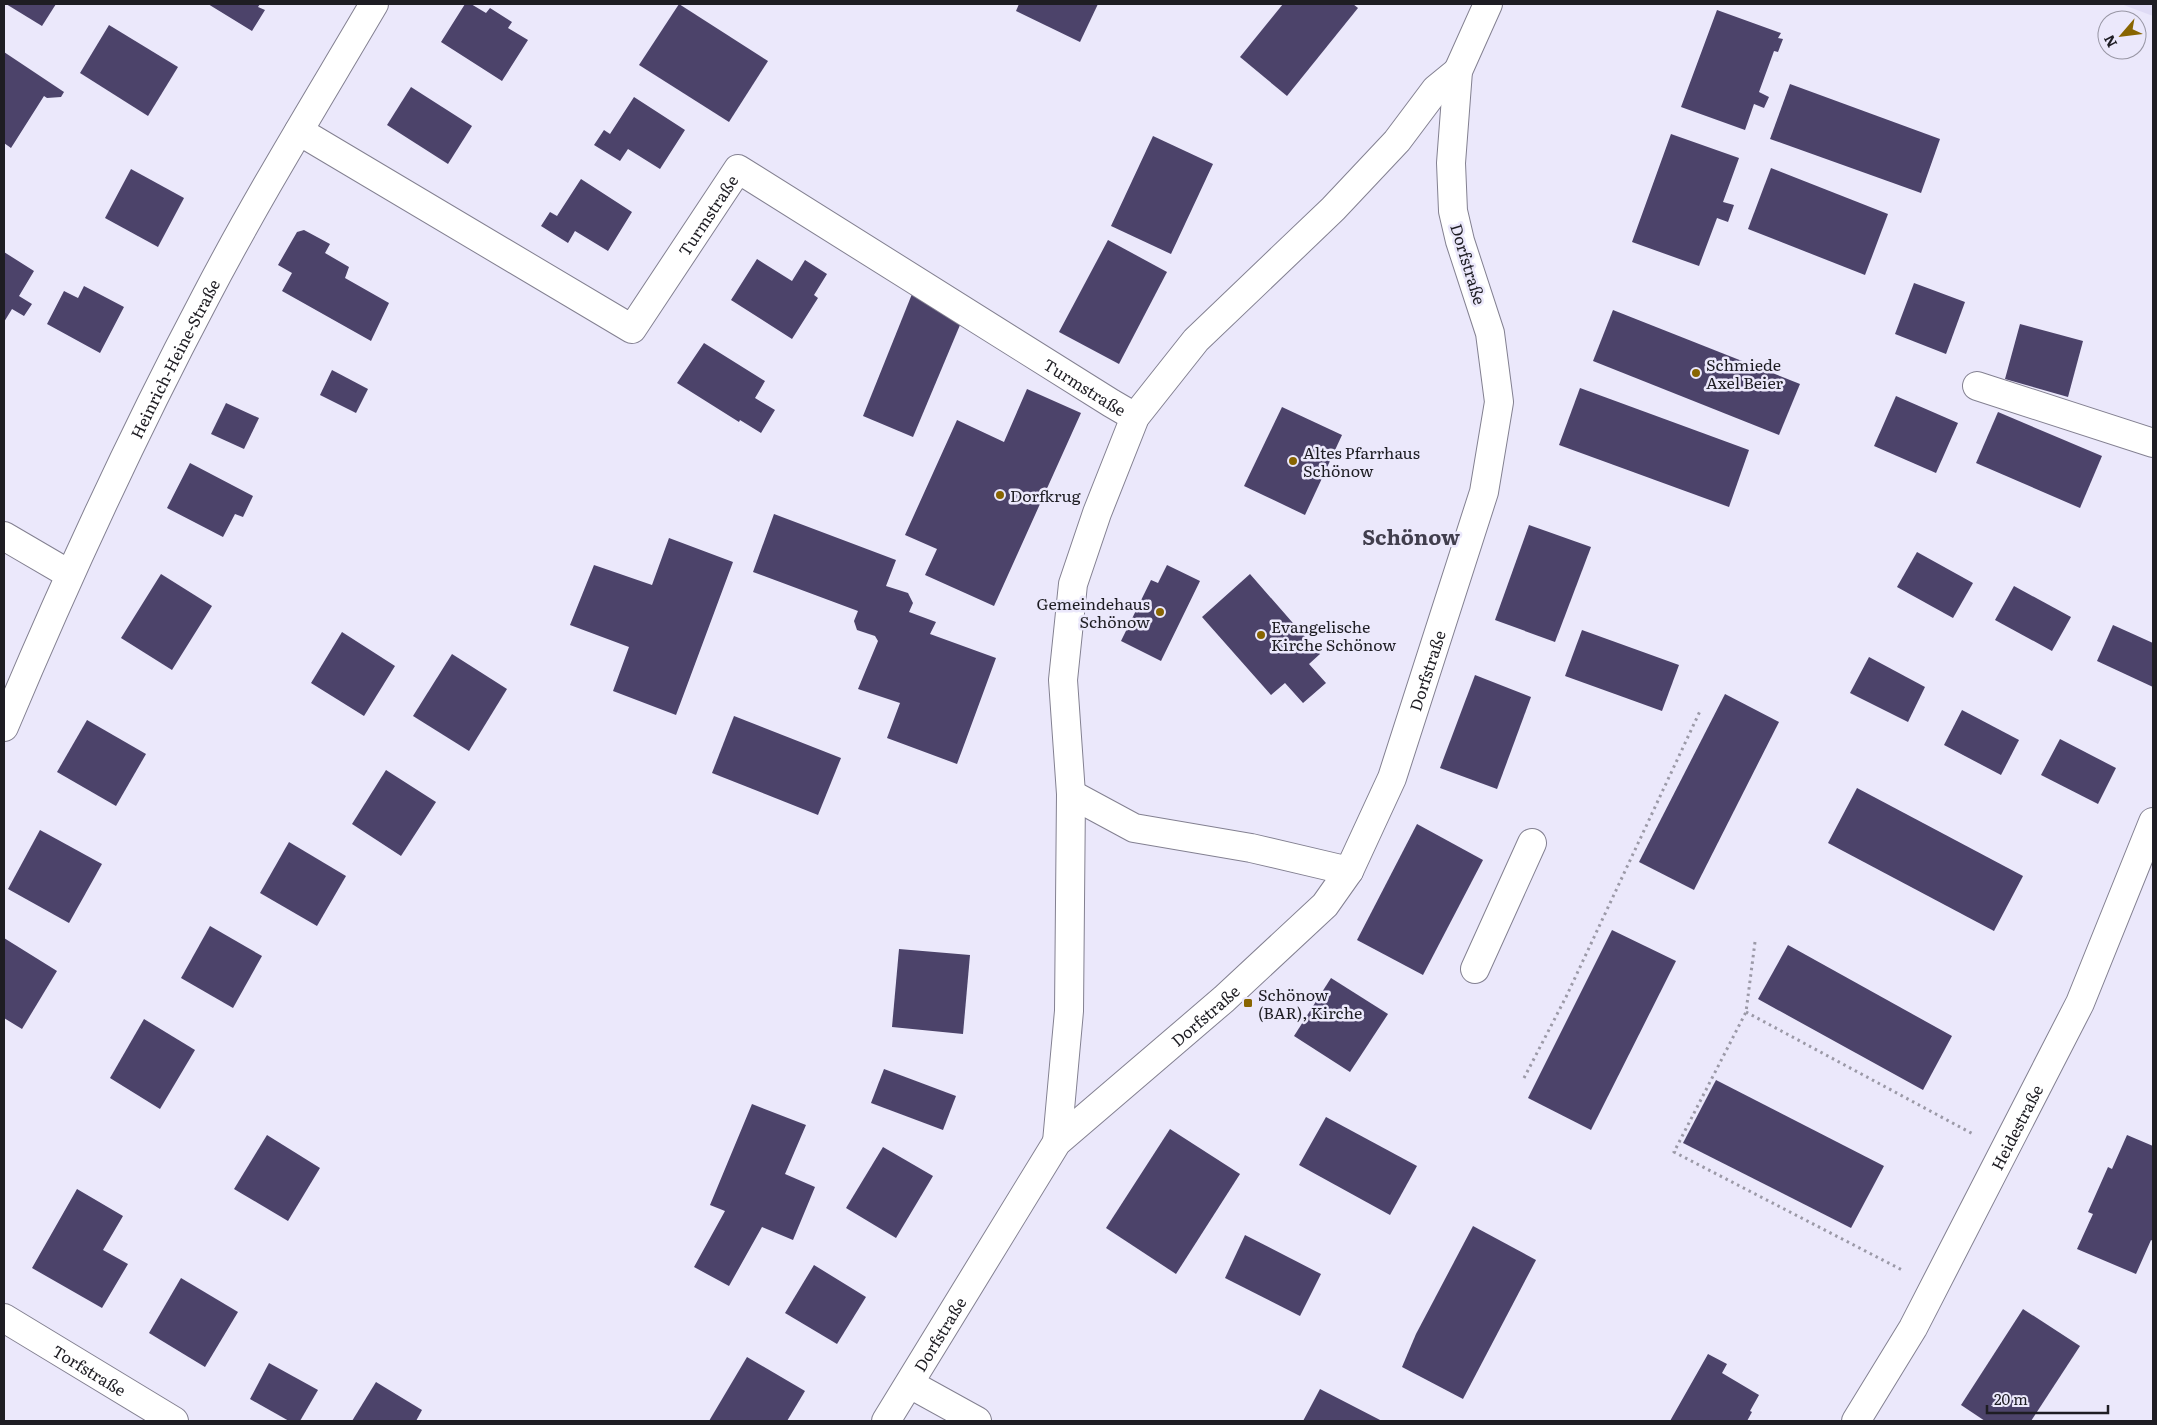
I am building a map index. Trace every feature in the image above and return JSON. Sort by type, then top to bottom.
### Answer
[{"type":"street","name":"Heinrich-Heine-Straße","points":[[4,727],[69,574],[148,406],[206,296],[299,131],[374,4]]},
{"type":"street","name":"Dorfstraße","points":[[886,1421],[1056,1142],[1245,979],[1325,905],[1349,871],[1392,778],[1484,492],[1499,402],[1490,333],[1460,241],[1453,211],[1450,163],[1458,71],[1488,4]]},
{"type":"street","name":"Dorfstraße","points":[[1056,1142],[1069,1011],[1071,794],[1063,680],[1074,584],[1097,513],[1135,417],[1196,340],[1333,209],[1397,141],[1436,89],[1458,71]]},
{"type":"street","name":"Turmstraße","points":[[299,131],[632,329],[738,169],[1135,417]]},
{"type":"street","points":[[1977,386],[2153,443]]},
{"type":"street","points":[[4,536],[69,574]]},
{"type":"street","points":[[1071,794],[1134,828],[1251,848],[1349,871]]},
{"type":"street","name":"Heidestraße","points":[[1857,1421],[1913,1328],[2080,1003],[2153,822]]},
{"type":"street","points":[[1475,969],[1532,843]]},
{"type":"street","name":"Torfstraße","points":[[7,1327],[174,1421]]},
{"type":"street","points":[[910,1384],[977,1421]]},
{"type":"path","points":[[1524,1078],[1566,997],[1701,709]]},
{"type":"path","points":[[1755,942],[1746,1012],[1674,1152],[1933,1286]]},
{"type":"path","points":[[1746,1012],[2004,1151]]},
{"type":"shaded area","points":[[2121,4],[2153,4],[2153,16],[2147,14],[2147,10],[2137,10]]},
{"type":"building","points":[[6,4],[56,4],[42,26]]},
{"type":"building","points":[[208,4],[260,4],[258,7],[265,10],[252,31]]},
{"type":"building","points":[[465,4],[471,4],[486,13],[490,8],[512,22],[508,28],[528,40],[502,81],[441,42]]},
{"type":"building","points":[[679,4],[768,61],[729,122],[639,65]]},
{"type":"building","points":[[1019,4],[1098,4],[1080,42],[1016,11]]},
{"type":"building","points":[[1283,4],[1353,4],[1358,8],[1287,96],[1240,57]]},
{"type":"building","points":[[1717,10],[1781,33],[1778,38],[1783,39],[1778,52],[1774,51],[1759,92],[1769,97],[1764,108],[1754,104],[1745,130],[1681,107]]},
{"type":"building","points":[[109,25],[178,67],[148,116],[80,73]]},
{"type":"building","points":[[4,52],[64,92],[61,97],[47,98],[44,96],[11,148],[4,143]]},
{"type":"building","points":[[1790,84],[1940,139],[1921,193],[1770,139]]},
{"type":"building","points":[[411,87],[472,126],[448,164],[387,125]]},
{"type":"building","points":[[634,97],[685,130],[660,169],[628,149],[620,161],[594,145],[604,130],[610,134]]},
{"type":"building","points":[[1671,134],[1739,158],[1723,202],[1734,205],[1728,222],[1717,218],[1699,266],[1632,242]]},
{"type":"building","points":[[1153,136],[1213,164],[1171,254],[1111,226]]},
{"type":"building","points":[[1771,168],[1888,214],[1865,275],[1748,229]]},
{"type":"building","points":[[131,169],[184,198],[158,247],[105,218]]},
{"type":"building","points":[[581,179],[632,212],[608,251],[575,231],[568,243],[541,226],[550,212],[557,216]]},
{"type":"building","points":[[304,230],[330,244],[325,253],[349,267],[345,278],[389,303],[371,341],[282,291],[292,273],[278,265],[297,232]]},
{"type":"building","points":[[1108,240],[1167,272],[1119,364],[1059,332]]},
{"type":"building","points":[[4,252],[34,271],[19,296],[32,304],[24,316],[12,309],[4,322]]},
{"type":"building","points":[[757,259],[792,281],[805,260],[827,274],[814,295],[818,298],[792,339],[731,300]]},
{"type":"building","points":[[1914,283],[1965,302],[1946,354],[1895,334]]},
{"type":"building","points":[[84,286],[124,307],[100,353],[47,324],[64,291],[78,298]]},
{"type":"building","points":[[912,294],[960,325],[913,437],[863,416]]},
{"type":"building","name":"Schmiede Axel Beier","points":[[1613,310],[1800,384],[1779,435],[1593,361]]},
{"type":"building","points":[[2020,324],[2083,341],[2068,397],[2005,379]]},
{"type":"building","points":[[704,343],[765,381],[755,398],[775,410],[761,433],[740,420],[739,422],[677,383]]},
{"type":"building","points":[[332,370],[368,389],[356,413],[320,395]]},
{"type":"building","points":[[1580,388],[1749,450],[1729,507],[1559,445]]},
{"type":"building","points":[[1027,389],[1081,413],[994,606],[925,575],[937,549],[905,535],[957,420],[1004,442]]},
{"type":"building","points":[[1896,396],[1958,423],[1936,473],[1874,446]]},
{"type":"building","points":[[226,403],[259,418],[244,449],[211,434]]},
{"type":"building","name":"Altes Pfarrhaus Schönow","points":[[1282,407],[1342,435],[1305,515],[1244,486]]},
{"type":"building","points":[[1998,412],[2102,456],[2080,508],[1976,463]]},
{"type":"building","points":[[190,463],[253,496],[243,517],[235,514],[223,537],[167,508]]},
{"type":"building","points":[[774,514],[896,560],[886,586],[908,593],[913,603],[909,612],[936,622],[930,634],[996,658],[957,764],[887,738],[900,703],[858,689],[878,641],[875,636],[857,630],[854,621],[858,611],[753,572]]},
{"type":"building","points":[[1529,525],[1591,547],[1555,642],[1495,620]]},
{"type":"building","points":[[669,538],[733,562],[676,715],[613,691],[629,647],[570,625],[594,565],[652,585]]},
{"type":"building","points":[[1917,552],[1973,583],[1953,618],[1897,587]]},
{"type":"building","name":"Gemeindehaus Schönow","points":[[1167,565],[1200,581],[1161,661],[1121,641],[1151,580],[1158,583]]},
{"type":"building","points":[[161,574],[212,606],[172,670],[121,638]]},
{"type":"building","name":"Evangelische Kirche Schönow","points":[[1250,574],[1320,654],[1309,664],[1326,683],[1303,703],[1285,683],[1271,695],[1202,617]]},
{"type":"building","points":[[2014,586],[2071,617],[2052,651],[1995,620]]},
{"type":"building","points":[[2113,625],[2153,643],[2153,687],[2097,661]]},
{"type":"building","points":[[1582,630],[1679,665],[1662,711],[1565,676]]},
{"type":"building","points":[[342,632],[395,666],[364,716],[311,683]]},
{"type":"building","points":[[452,654],[507,689],[469,751],[413,716]]},
{"type":"building","points":[[1869,657],[1925,687],[1908,722],[1850,693]]},
{"type":"building","points":[[1475,675],[1531,697],[1497,789],[1440,768]]},
{"type":"building","points":[[1725,694],[1779,722],[1694,890],[1639,862]]},
{"type":"building","points":[[1962,710],[2019,740],[2001,775],[1944,745]]},
{"type":"building","points":[[734,716],[841,758],[818,815],[712,773]]},
{"type":"building","points":[[87,720],[146,754],[116,806],[57,772]]},
{"type":"building","points":[[2060,739],[2116,768],[2098,804],[2041,775]]},
{"type":"building","points":[[386,770],[436,802],[401,856],[352,824]]},
{"type":"building","points":[[1857,788],[2023,876],[1994,931],[1828,843]]},
{"type":"building","points":[[1417,824],[1483,860],[1423,975],[1357,940]]},
{"type":"building","points":[[40,830],[102,864],[69,923],[8,889]]},
{"type":"building","points":[[289,842],[346,876],[317,926],[260,893]]},
{"type":"building","points":[[210,926],[262,956],[233,1008],[181,978]]},
{"type":"building","points":[[1612,930],[1676,961],[1591,1130],[1528,1098]]},
{"type":"building","points":[[4,938],[57,971],[22,1029],[4,1018]]},
{"type":"building","points":[[1788,945],[1952,1036],[1923,1090],[1758,999]]},
{"type":"building","points":[[899,949],[970,955],[963,1034],[892,1027]]},
{"type":"building","points":[[1331,978],[1388,1014],[1350,1072],[1294,1036]]},
{"type":"building","points":[[144,1019],[195,1050],[160,1109],[110,1078]]},
{"type":"building","points":[[884,1069],[956,1096],[943,1130],[871,1103]]},
{"type":"building","points":[[1716,1080],[1884,1166],[1851,1228],[1683,1143]]},
{"type":"building","points":[[752,1104],[806,1125],[785,1174],[815,1187],[793,1240],[762,1227],[729,1286],[694,1267],[725,1211],[710,1205]]},
{"type":"building","points":[[1326,1117],[1417,1166],[1390,1215],[1299,1165]]},
{"type":"building","points":[[1170,1129],[1240,1174],[1176,1274],[1106,1228]]},
{"type":"building","points":[[267,1135],[320,1168],[288,1221],[234,1189]]},
{"type":"building","points":[[2127,1135],[2153,1146],[2153,1241],[2151,1240],[2136,1274],[2077,1249],[2093,1214],[2088,1212],[2108,1167],[2112,1169]]},
{"type":"building","points":[[883,1147],[933,1176],[896,1238],[846,1208]]},
{"type":"building","points":[[77,1189],[123,1216],[103,1250],[128,1264],[102,1308],[32,1268]]},
{"type":"building","points":[[1473,1226],[1536,1260],[1463,1399],[1402,1367],[1416,1334]]},
{"type":"building","points":[[1245,1235],[1321,1274],[1300,1316],[1225,1278]]},
{"type":"building","points":[[814,1265],[866,1297],[837,1344],[785,1313]]},
{"type":"building","points":[[181,1278],[238,1312],[205,1367],[149,1333]]},
{"type":"building","points":[[2023,1309],[2080,1346],[2031,1421],[1985,1421],[1961,1405]]},
{"type":"building","points":[[1708,1354],[1727,1364],[1722,1373],[1759,1395],[1747,1421],[1670,1421]]},
{"type":"building","points":[[747,1357],[805,1391],[787,1421],[709,1421]]},
{"type":"building","points":[[269,1363],[318,1390],[300,1421],[289,1421],[250,1399]]},
{"type":"building","points":[[376,1382],[422,1410],[416,1421],[352,1421]]},
{"type":"building","points":[[1320,1389],[1382,1421],[1303,1421]]},
{"type":"place","name":"Schmiede Axel Beier","points":[[1696,373]]},
{"type":"place","name":"Altes Pfarrhaus Schönow","points":[[1293,461]]},
{"type":"place","name":"Dorfkrug","points":[[1000,495]]},
{"type":"place","name":"Gemeindehaus Schönow","points":[[1160,612]]},
{"type":"place","name":"Evangelische Kirche Schönow","points":[[1261,635]]},
{"type":"place","name":"Schönow (BAR), Kirche","points":[[1248,1003]]},
{"type":"district","name":"Schönow","points":[[1411,535]]}]
